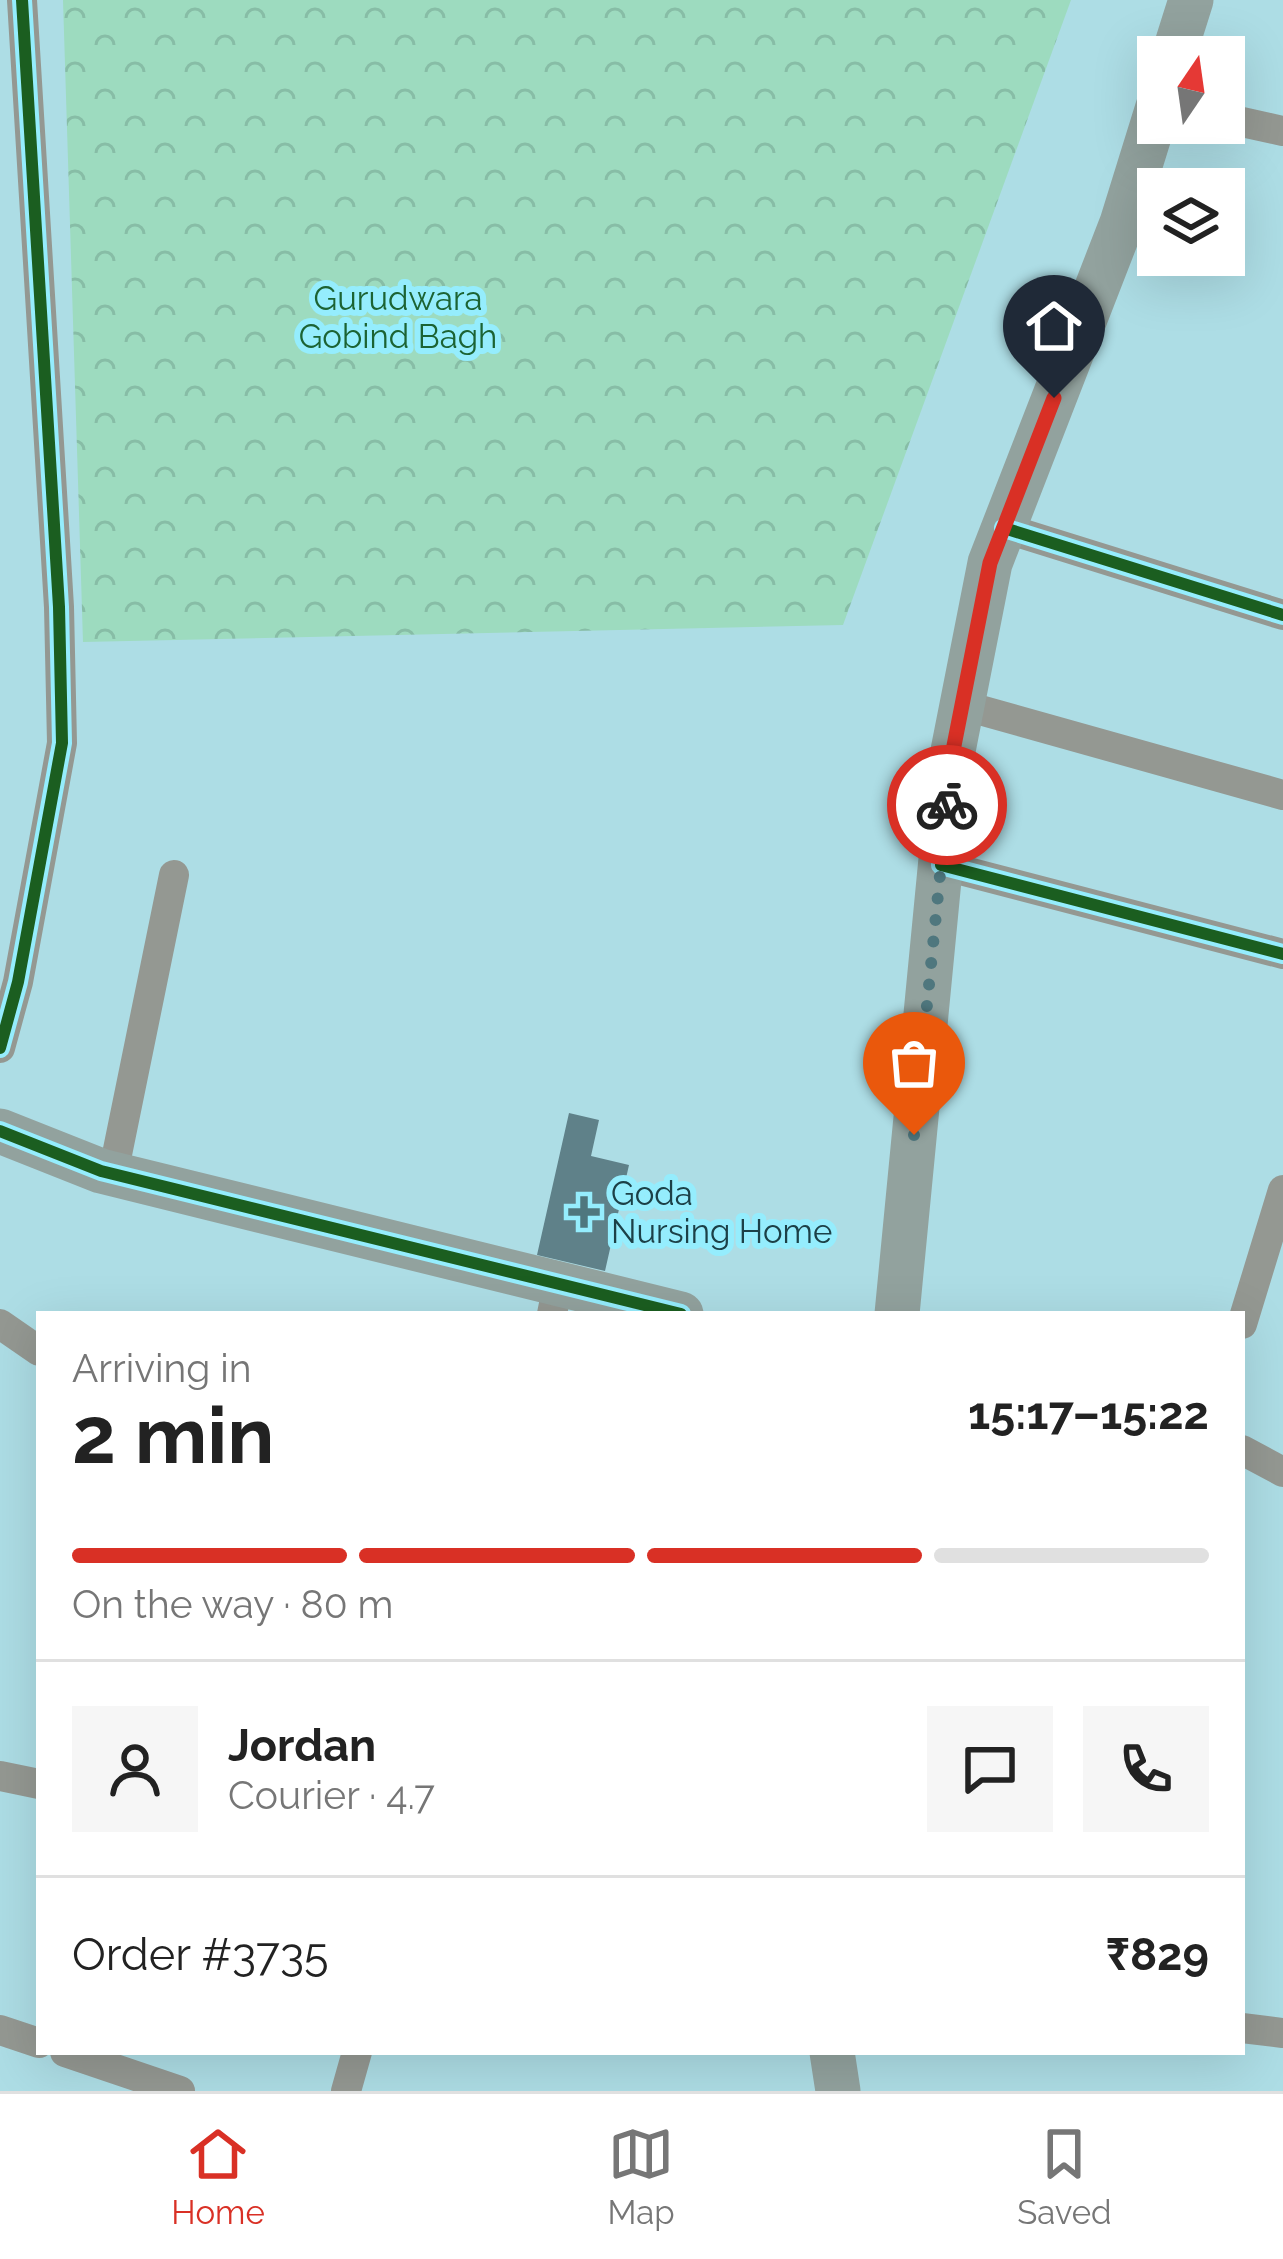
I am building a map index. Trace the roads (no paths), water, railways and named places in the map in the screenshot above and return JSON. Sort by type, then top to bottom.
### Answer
[{"type":"main road","points":[[1180,36],[1191,0]]},
{"type":"main road","points":[[897,1311],[950,766],[990,563],[1122,223],[1146,144]]},
{"type":"main road","points":[[0,1131],[113,1174],[555,1299],[656,1311]]},
{"type":"street","points":[[0,1048],[18,982],[62,743],[59,608],[22,0]]},
{"type":"street","points":[[1245,123],[1283,131]]},
{"type":"street","points":[[1004,528],[1283,615]]},
{"type":"street","points":[[962,705],[1283,795]]},
{"type":"street","points":[[941,865],[1283,954]]},
{"type":"street","points":[[113,1174],[174,875]]},
{"type":"street","points":[[1245,1314],[1283,1190]]},
{"type":"street","points":[[0,1324],[36,1349]]},
{"type":"street","points":[[1245,1452],[1283,1472]]},
{"type":"street","points":[[0,1776],[36,1783]]},
{"type":"street","points":[[1245,2028],[1283,2033]]},
{"type":"street","points":[[0,2030],[36,2042]]},
{"type":"street","points":[[74,2055],[180,2091]]},
{"type":"street","points":[[346,2091],[356,2055]]},
{"type":"place","name":"Goda Nursing Home","points":[[584,1212]]},
{"type":"park label","name":"Gurudwara Gobind Bagh","points":[[398,317]]}]
